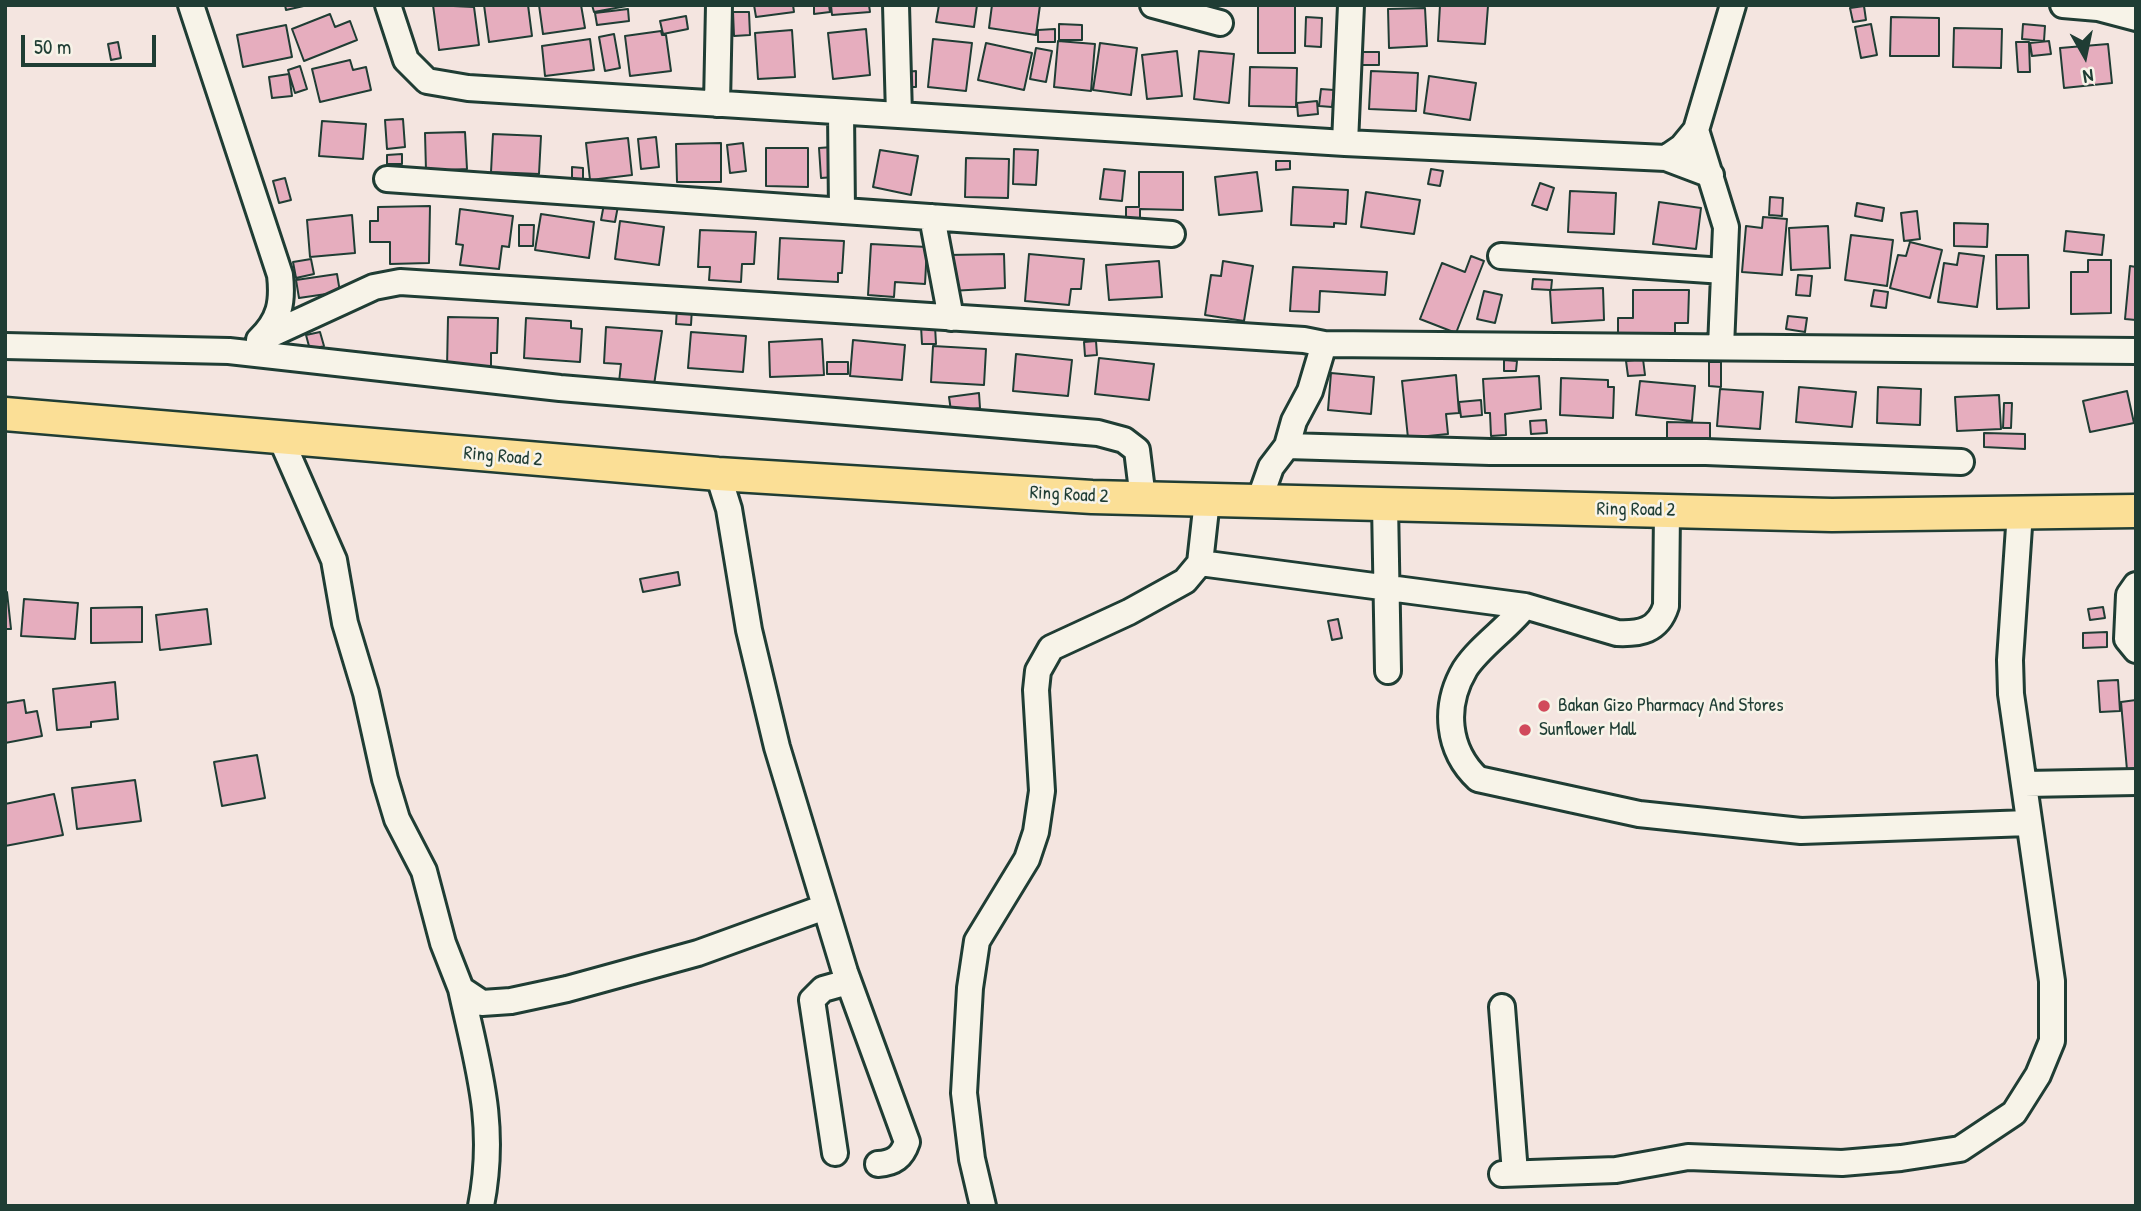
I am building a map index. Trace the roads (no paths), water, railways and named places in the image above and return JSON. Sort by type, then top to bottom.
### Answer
[{"type":"main road","name":"Ring Road 2","points":[[5,414],[718,474],[1143,499],[1832,514],[2136,511]]},
{"type":"street","points":[[191,5],[280,275],[283,300],[261,339]]},
{"type":"street","points":[[388,5],[406,60],[427,81],[468,89],[1345,143],[1666,158],[1711,175]]},
{"type":"street","points":[[717,104],[719,5]]},
{"type":"street","points":[[895,5],[899,116]]},
{"type":"street","points":[[1153,5],[1220,23]]},
{"type":"street","points":[[1345,143],[1351,5]]},
{"type":"street","points":[[1666,158],[1682,147],[1696,130],[1733,5]]},
{"type":"street","points":[[2063,5],[2098,7],[2136,18]]},
{"type":"street","points":[[841,112],[842,211]]},
{"type":"street","points":[[1696,130],[1727,227],[1721,347]]},
{"type":"street","points":[[387,179],[1172,234]]},
{"type":"street","points":[[932,217],[951,318]]},
{"type":"street","points":[[1501,256],[1724,271]]},
{"type":"street","points":[[229,351],[374,287],[400,282],[1304,340],[1324,344],[2136,351]]},
{"type":"street","points":[[1259,501],[1271,467],[1287,446],[1294,421],[1310,391],[1324,344]]},
{"type":"street","points":[[5,346],[229,351],[560,388],[1098,433],[1125,440],[1137,450],[1143,499]]},
{"type":"street","points":[[281,439],[334,560],[345,623],[366,693],[385,779],[397,819],[424,871],[443,943],[461,989],[486,1107],[489,1166],[481,1206]]},
{"type":"street","points":[[1287,446],[1490,452],[1706,452],[1961,462]]},
{"type":"street","points":[[718,474],[729,509],[749,630],[777,747],[848,982],[907,1142],[902,1154],[888,1163],[877,1164]]},
{"type":"street","points":[[983,1206],[972,1160],[964,1093],[970,988],[977,941],[1027,859],[1036,832],[1042,791],[1036,690],[1038,671],[1051,648],[1129,612],[1185,581],[1200,563],[1207,500]]},
{"type":"street","points":[[1385,505],[1388,671]]},
{"type":"street","points":[[1200,563],[1525,606],[1617,633],[1645,632],[1662,617],[1665,606],[1667,511]]},
{"type":"street","points":[[1502,1007],[1508,1173],[1607,1171],[1688,1157],[1842,1163],[1901,1158],[1960,1149],[2014,1113],[2038,1075],[2052,1041],[2052,981],[2011,694],[2010,660],[2020,512]]},
{"type":"street","points":[[2136,585],[2129,595],[2127,639],[2136,650]]},
{"type":"street","points":[[1525,606],[1466,667],[1456,689],[1449,725],[1462,760],[1478,779],[1639,814],[1801,831],[2029,823]]},
{"type":"street","points":[[2025,783],[2136,782]]},
{"type":"street","points":[[461,989],[482,1003],[511,1001],[567,989],[698,953],[825,907]]},
{"type":"street","points":[[835,1153],[812,1000],[823,989],[848,982]]},
{"type":"place","name":"Bakan Gizo Pharmacy And Stores","points":[[1544,706]]},
{"type":"place","name":"Sunflower Mall","points":[[1525,730]]}]
